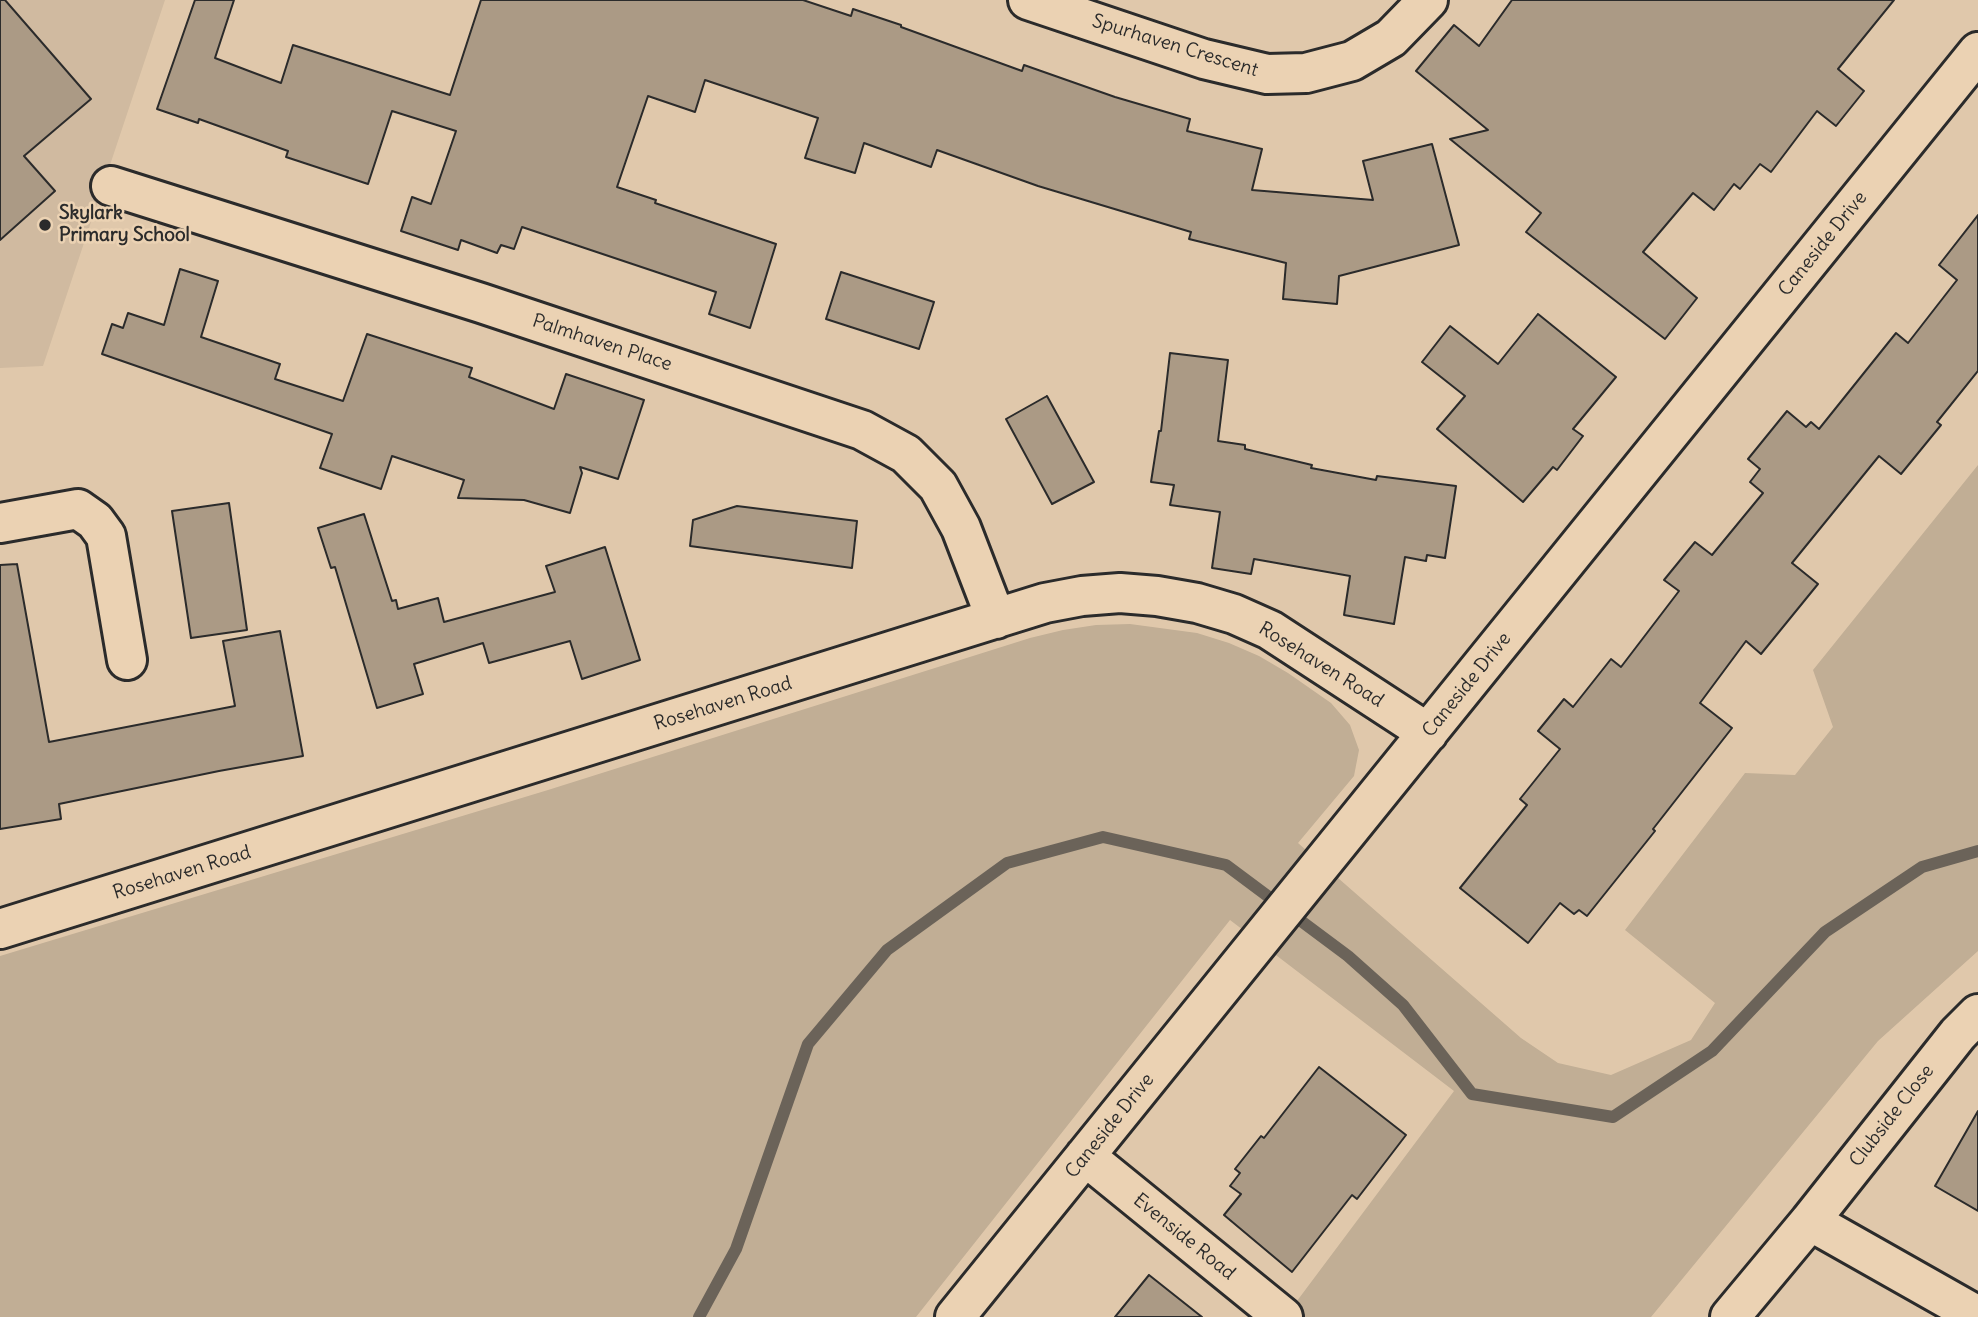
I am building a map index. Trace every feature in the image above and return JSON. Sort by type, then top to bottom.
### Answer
[{"type":"street","name":"Spurhaven Crescent","points":[[1028,0],[1205,59],[1267,74],[1306,73],[1352,61],[1391,38],[1428,0]]},
{"type":"street","name":"Caneside Drive","points":[[955,1317],[1978,52]]},
{"type":"street","name":"Palmhaven Place","points":[[111,186],[481,303],[862,430],[906,454],[937,486],[961,528],[996,619]]},
{"type":"street","points":[[0,523],[78,509],[94,521],[106,536],[127,660]]},
{"type":"street","name":"Rosehaven Road","points":[[0,929],[1045,603],[1095,595],[1120,593],[1157,596],[1197,603],[1234,614],[1270,630],[1428,733]]},
{"type":"street","name":"Clubside Close","points":[[1730,1317],[1958,1034],[1978,1014]]},
{"type":"street","name":"Evenside Road","points":[[1085,1156],[1283,1317]]},
{"type":"street","points":[[1810,1221],[1978,1316]]},
{"type":"shaded area","name":"Skylark Primary School","points":[[0,0],[165,0],[43,366],[0,368]]},
{"type":"shaded area","points":[[1978,465],[1978,951],[1878,1041],[1651,1317],[1285,1317],[1454,1091],[1230,920],[916,1317],[0,1317],[0,956],[548,790],[1030,638],[1096,625],[1130,624],[1197,633],[1229,643],[1288,673],[1331,703],[1350,725],[1359,750],[1354,776],[1298,843],[1521,1038],[1558,1063],[1611,1075],[1691,1040],[1715,1003],[1625,930],[1745,773],[1795,775],[1833,727],[1813,670]]},
{"type":"building","points":[[0,0],[5,0],[91,99],[24,156],[55,191],[0,240]]},
{"type":"building","points":[[195,0],[234,0],[215,58],[281,83],[293,45],[450,95],[481,0],[803,0],[851,16],[853,9],[1022,71],[1024,65],[1115,97],[1190,119],[1187,131],[1262,149],[1252,190],[1373,200],[1363,161],[1432,144],[1459,245],[1339,276],[1337,304],[1283,299],[1286,263],[1189,239],[1191,232],[1038,186],[937,150],[931,167],[864,143],[855,173],[805,158],[818,118],[705,80],[695,112],[648,96],[617,187],[656,200],[655,203],[776,244],[750,328],[709,314],[716,292],[522,227],[514,249],[501,245],[497,253],[461,240],[458,250],[401,231],[412,197],[431,204],[456,131],[392,111],[368,184],[286,157],[288,151],[199,119],[198,123],[157,109]]},
{"type":"building","points":[[1512,0],[1894,0],[1838,69],[1864,91],[1836,126],[1817,111],[1771,172],[1760,164],[1740,189],[1734,184],[1714,210],[1693,193],[1643,252],[1697,298],[1665,339],[1526,232],[1541,213],[1450,139],[1488,130],[1416,71],[1454,25],[1479,46]]},
{"type":"building","points":[[1978,215],[1978,371],[1937,422],[1941,425],[1901,474],[1879,456],[1792,563],[1818,584],[1761,654],[1746,641],[1700,703],[1732,728],[1653,829],[1655,831],[1587,916],[1579,910],[1574,914],[1560,903],[1528,943],[1460,888],[1527,805],[1520,799],[1560,749],[1538,731],[1564,699],[1573,707],[1611,659],[1621,667],[1679,591],[1664,580],[1695,542],[1712,555],[1763,493],[1750,482],[1760,469],[1748,459],[1787,411],[1806,427],[1811,422],[1819,429],[1896,333],[1908,343],[1957,280],[1939,265]]},
{"type":"building","points":[[180,269],[218,281],[201,337],[280,364],[275,379],[343,401],[367,334],[472,368],[469,377],[554,409],[566,374],[644,400],[618,479],[580,467],[582,473],[570,513],[524,500],[458,498],[464,480],[392,456],[381,489],[320,468],[332,434],[102,354],[112,324],[123,328],[128,313],[164,325]]},
{"type":"building","points":[[841,272],[934,302],[919,349],[826,319]]},
{"type":"building","points":[[1538,314],[1616,377],[1573,429],[1583,436],[1557,470],[1553,467],[1523,502],[1437,429],[1465,396],[1422,362],[1450,326],[1498,364]]},
{"type":"building","points":[[1170,353],[1228,360],[1218,441],[1245,445],[1245,449],[1312,465],[1311,468],[1376,480],[1377,476],[1456,486],[1445,558],[1427,555],[1426,561],[1405,557],[1394,624],[1344,615],[1350,576],[1254,559],[1251,574],[1212,568],[1220,512],[1170,505],[1174,485],[1151,482],[1161,431]]},
{"type":"building","points":[[1047,396],[1094,482],[1052,504],[1006,419]]},
{"type":"building","points":[[229,503],[247,630],[191,638],[172,511]]},
{"type":"building","points":[[737,506],[857,521],[852,568],[690,546],[693,520]]},
{"type":"building","points":[[364,514],[392,601],[396,600],[398,609],[438,598],[444,622],[555,592],[546,566],[605,547],[640,660],[582,679],[570,641],[489,663],[483,643],[414,664],[423,694],[377,708],[335,567],[331,568],[318,528]]},
{"type":"building","points":[[17,564],[49,742],[235,706],[223,641],[280,631],[303,756],[59,804],[61,819],[0,829],[0,565]]},
{"type":"building","points":[[1319,1067],[1406,1135],[1357,1199],[1352,1195],[1292,1272],[1224,1215],[1241,1194],[1230,1186],[1240,1173],[1235,1169],[1261,1136],[1264,1138]]},
{"type":"building","points":[[1978,1111],[1978,1211],[1935,1186]]},
{"type":"building","points":[[1149,1275],[1202,1317],[1115,1317]]},
{"type":"waterway","points":[[699,1317],[736,1249],[808,1044],[887,950],[1007,863],[1103,837],[1226,865],[1348,956],[1403,1005],[1472,1094],[1613,1117],[1712,1051],[1825,932],[1922,867],[1978,851]]},
{"type":"place","name":"Skylark Primary School","points":[[45,225]]}]
